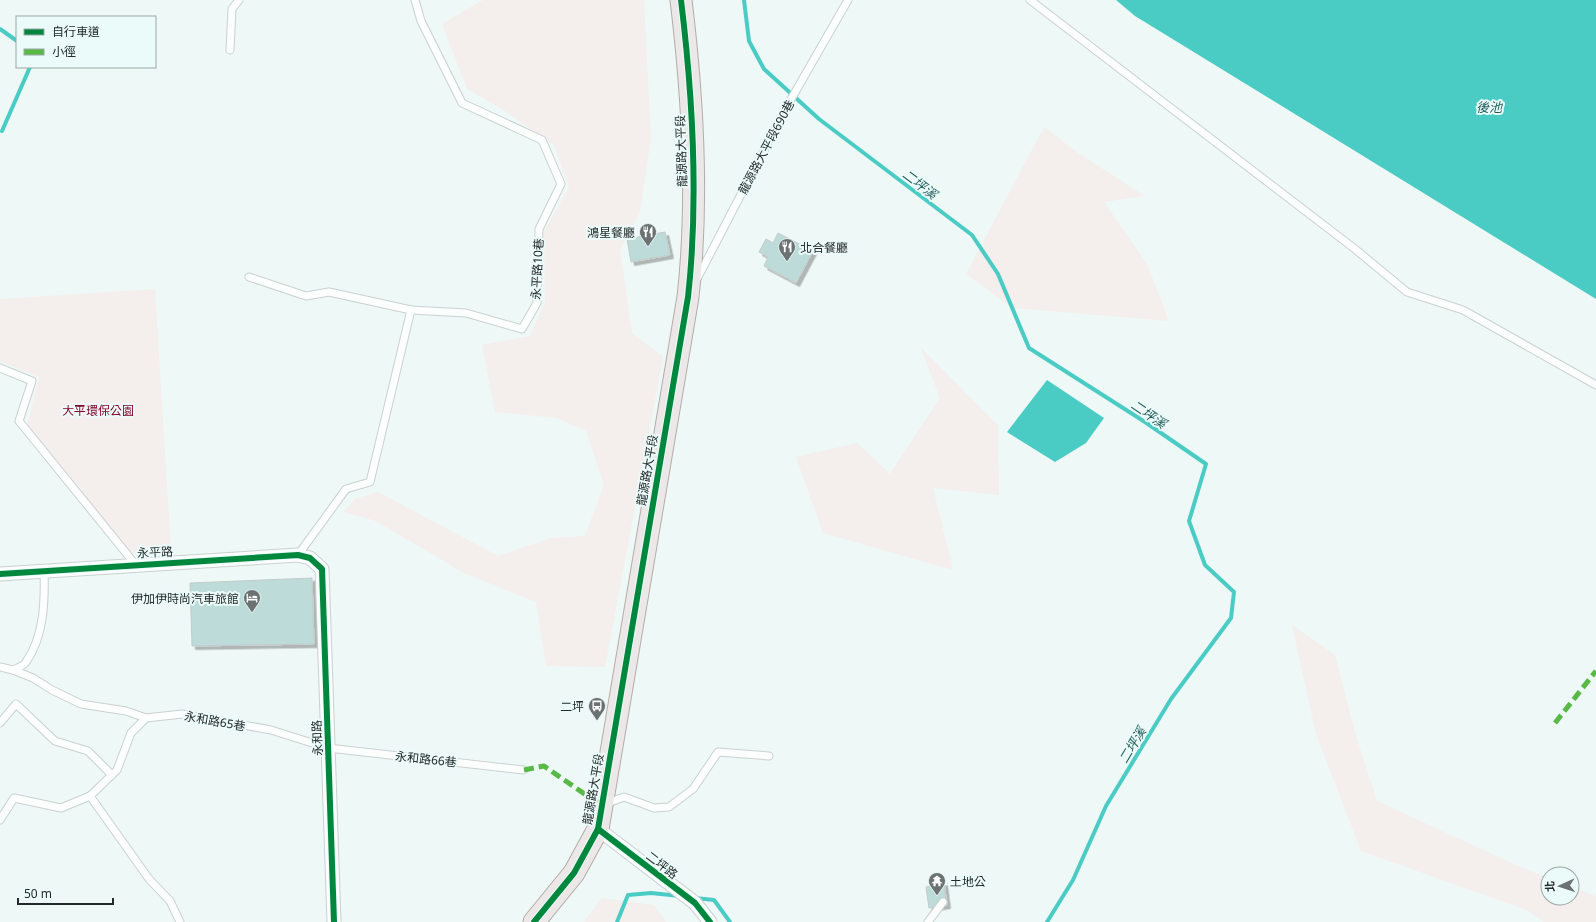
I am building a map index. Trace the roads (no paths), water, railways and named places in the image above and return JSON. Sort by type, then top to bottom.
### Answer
[{"type":"main road","name":"龍源路大平段","points":[[534,922],[574,873],[598,829],[688,296],[693,250],[693,145],[686,41],[681,0]]},
{"type":"street","name":"永平路","points":[[0,574],[135,564],[304,556]]},
{"type":"street","name":"永和路","points":[[304,556],[322,569],[334,922]]},
{"type":"street","name":"二坪路","points":[[598,829],[695,903],[710,922]]},
{"type":"lane","points":[[230,50],[232,9],[239,0]]},
{"type":"lane","name":"永平路10巷","points":[[411,310],[466,313],[522,329],[537,303],[539,229],[561,184],[542,140],[462,102],[421,21],[415,0]]},
{"type":"lane","name":"龍源路大平段690巷","points":[[688,296],[786,108],[848,0]]},
{"type":"lane","points":[[1030,0],[1355,248],[1407,292],[1463,310],[1596,385]]},
{"type":"lane","points":[[249,277],[306,296],[329,292],[411,310],[370,482],[346,489],[304,556]]},
{"type":"lane","points":[[0,368],[32,381],[19,421],[135,564]]},
{"type":"lane","points":[[13,670],[26,664],[39,634],[45,599],[44,571]]},
{"type":"lane","name":"永和路65巷","points":[[0,667],[13,670],[33,678],[52,690],[81,704],[126,711],[146,718],[182,714],[270,730],[328,748]]},
{"type":"lane","points":[[0,723],[16,704],[55,741],[88,751],[112,775]]},
{"type":"lane","points":[[0,820],[14,798],[61,808],[90,796],[117,770],[131,733],[146,718]]},
{"type":"lane","name":"永和路66巷","points":[[328,748],[524,770]]},
{"type":"lane","points":[[602,806],[624,797],[654,808],[669,807],[693,790],[718,752],[770,756]]},
{"type":"lane","points":[[90,796],[149,879],[170,901],[180,922]]},
{"type":"lane","points":[[928,922],[943,902]]},
{"type":"water","name":"後池","points":[[1116,0],[1596,0],[1596,299],[1135,16]]},
{"type":"water","points":[[1047,380],[1104,418],[1086,443],[1055,462],[1007,432]]},
{"type":"waterway","name":"二坪溪","points":[[744,0],[749,41],[764,69],[819,119],[972,235],[998,274],[1029,348],[1145,422],[1206,464],[1189,521],[1205,565],[1234,592],[1231,618],[1171,699],[1106,806],[1073,880],[1047,922]]},
{"type":"waterway","points":[[0,29],[16,40]]},
{"type":"waterway","points":[[2,131],[30,68]]},
{"type":"waterway","name":"二坪溪","points":[[617,922],[628,895],[651,893],[680,896]]},
{"type":"waterway","name":"二坪溪","points":[[695,898],[714,900],[730,922]]},
{"type":"place","name":"鴻星餐廳","points":[[648,247]]},
{"type":"place","name":"北合餐廳","points":[[787,262]]},
{"type":"place","name":"伊加伊時尚汽車旅館","points":[[252,613]]},
{"type":"place","name":"二坪","points":[[597,721]]},
{"type":"place","name":"土地公","points":[[937,896]]},
{"type":"park label","name":"大平環保公園","points":[[98,410]]}]
